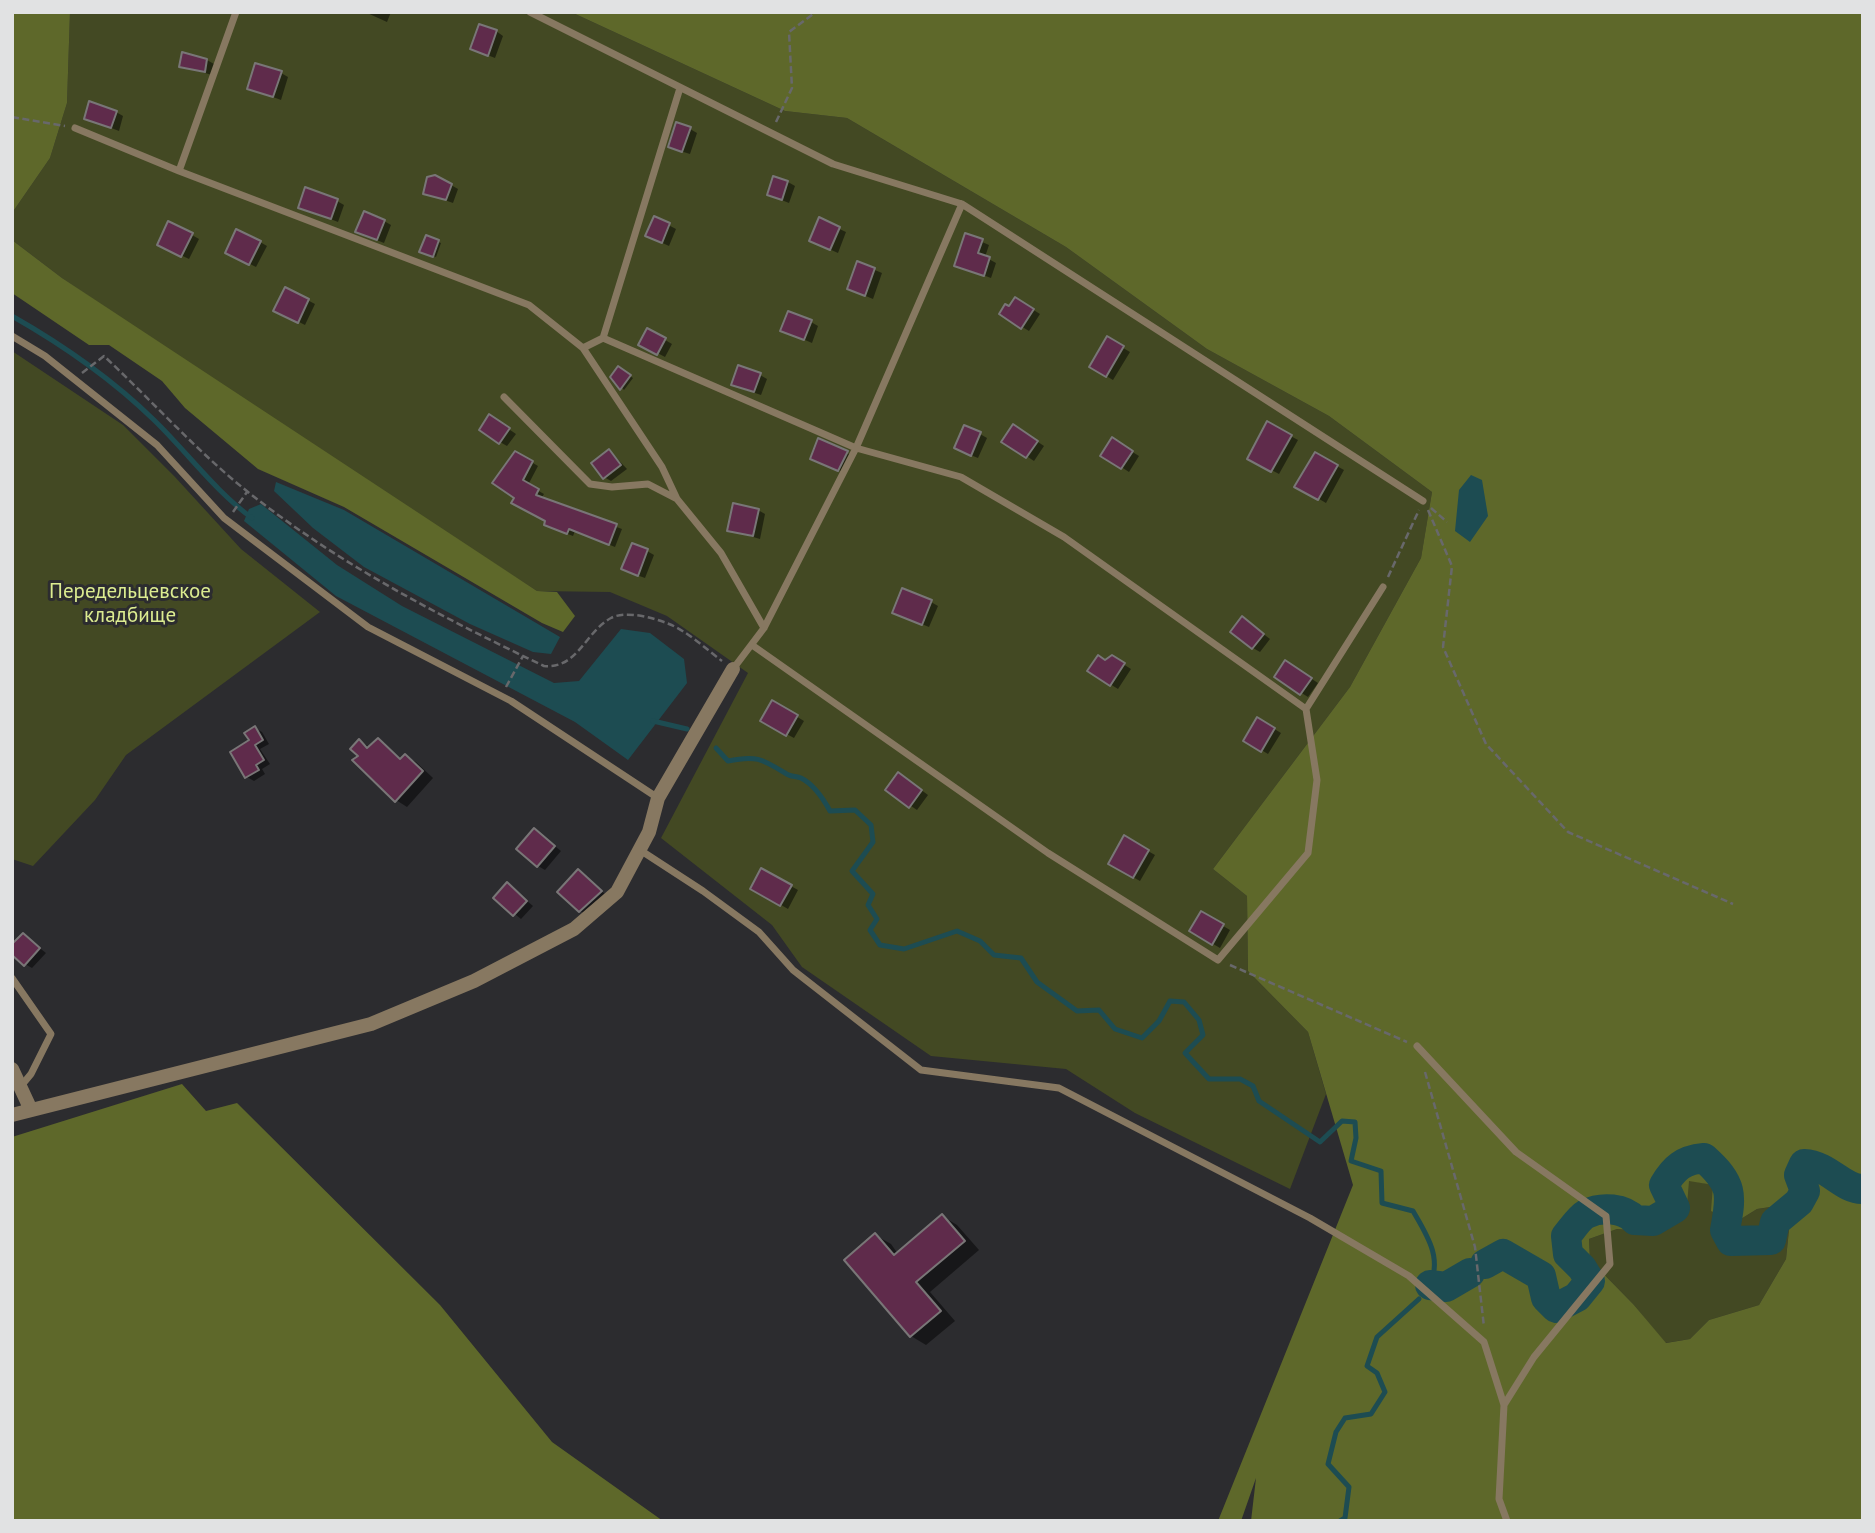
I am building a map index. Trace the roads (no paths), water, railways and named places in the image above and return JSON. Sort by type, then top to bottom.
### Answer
[{"type":"street","points":[[12,1115],[371,1024],[474,981],[574,929],[617,892],[649,832],[658,798],[733,669]]},
{"type":"street","points":[[12,1069],[31,1110]]},
{"type":"lane","points":[[179,172],[236,12]]},
{"type":"lane","points":[[530,12],[834,164],[962,204],[1423,501]]},
{"type":"lane","points":[[583,348],[603,338],[680,88]]},
{"type":"lane","points":[[75,128],[179,172],[529,305],[583,348],[662,467],[677,499],[721,553],[764,628]]},
{"type":"lane","points":[[733,669],[764,628],[856,448],[962,204]]},
{"type":"lane","points":[[12,336],[45,356],[157,445],[223,518],[368,627],[511,701],[658,798]]},
{"type":"lane","points":[[603,338],[856,448],[961,477],[1064,537],[1306,709]]},
{"type":"lane","points":[[504,397],[590,484],[612,487],[648,484],[677,499]]},
{"type":"lane","points":[[752,645],[1048,853],[1218,960],[1308,853],[1317,780],[1306,709],[1383,587]]},
{"type":"lane","points":[[639,850],[703,891],[759,933],[793,970],[920,1070],[1059,1088],[1310,1219],[1409,1276],[1484,1342],[1504,1405],[1499,1499],[1507,1521]]},
{"type":"lane","points":[[12,978],[51,1034],[31,1074],[20,1087]]},
{"type":"lane","points":[[1417,1046],[1516,1152],[1606,1216],[1610,1264],[1534,1357],[1504,1405]]},
{"type":"water","points":[[1471,475],[1482,480],[1488,516],[1470,542],[1455,531],[1459,490]]},
{"type":"water","points":[[276,482],[344,510],[560,637],[551,654],[533,652],[470,624],[364,567],[313,528],[274,491]]},
{"type":"water","points":[[261,504],[337,565],[402,606],[554,683],[579,681],[621,629],[650,633],[684,659],[687,683],[628,760],[575,722],[336,596],[244,521],[249,509]]},
{"type":"waterway","points":[[12,316],[68,351],[121,391],[154,420],[226,496],[252,518]]},
{"type":"waterway","points":[[653,721],[687,729]]},
{"type":"waterway","points":[[716,748],[728,761],[745,758],[758,760],[801,778],[814,788],[830,811],[855,810],[871,825],[873,842],[852,871],[873,894],[868,905],[877,919],[870,930],[880,945],[904,949],[957,931],[980,941],[994,955],[1021,958],[1037,982],[1077,1011],[1099,1010],[1115,1029],[1142,1038],[1159,1021],[1170,1001],[1184,1002],[1199,1020],[1203,1035],[1185,1053],[1209,1079],[1240,1079],[1253,1086],[1259,1101],[1320,1142],[1342,1121],[1355,1122],[1356,1138],[1351,1161],[1381,1171],[1382,1203],[1413,1211],[1432,1248],[1434,1268],[1428,1288]]},
{"type":"waterway","points":[[1485,1264],[1503,1254],[1541,1276],[1546,1298],[1556,1308],[1577,1297],[1590,1281],[1568,1254],[1566,1236],[1578,1221],[1592,1211],[1606,1209],[1625,1213],[1635,1220],[1653,1221],[1675,1208],[1664,1185],[1668,1179],[1680,1166],[1697,1159],[1704,1158],[1714,1167],[1728,1190],[1729,1207],[1725,1230],[1731,1241],[1771,1240],[1775,1222],[1799,1202],[1805,1191],[1799,1175],[1804,1164],[1821,1168],[1849,1186],[1863,1189]]},
{"type":"waterway","points":[[1430,1285],[1446,1287],[1470,1273]]},
{"type":"waterway","points":[[1340,1521],[1345,1518],[1349,1487],[1328,1464],[1336,1432],[1345,1418],[1371,1414],[1385,1392],[1377,1373],[1367,1366],[1377,1337],[1419,1299]]},
{"type":"park label","name":"Передельцевское кладбище","points":[[130,604]]}]
